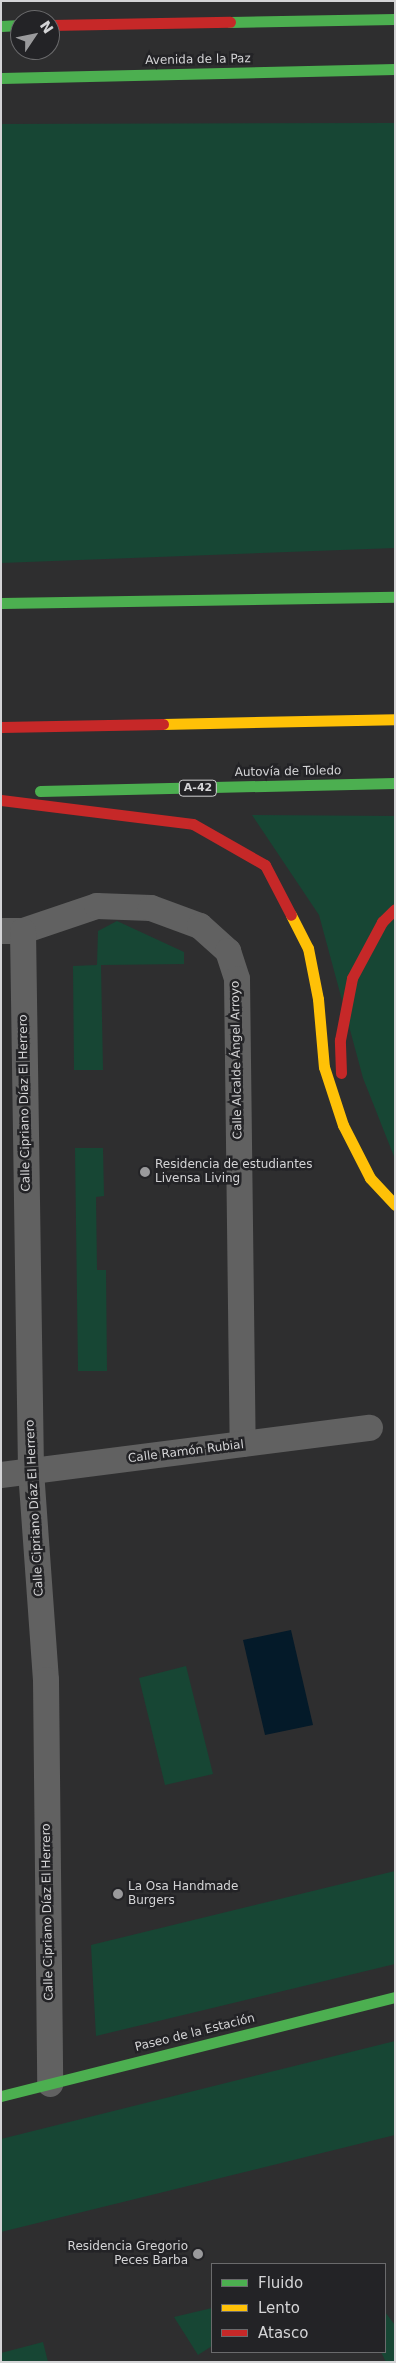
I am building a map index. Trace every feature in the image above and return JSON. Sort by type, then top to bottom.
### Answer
[{"type":"main road","points":[[60,25],[395,19]]},
{"type":"main road","name":"Avenida de la Paz","points":[[1,78],[395,69]]},
{"type":"main road","points":[[1,602],[395,597]]},
{"type":"main road","points":[[1,727],[395,719]]},
{"type":"main road","name":"Autovía de Toledo","points":[[1,792],[395,784]]},
{"type":"main road","points":[[1,800],[193,824],[265,865],[308,948],[318,999],[324,1067],[343,1125],[370,1178],[395,1205]]},
{"type":"main road","points":[[343,1125],[340,1040],[352,978],[382,922],[395,909]]},
{"type":"main road","name":"Paseo de la Estación","points":[[1,2096],[395,1997]]},
{"type":"street","name":"Calle Alcalde Ángel Arroyo","points":[[12,931],[97,906],[151,908],[200,926],[228,950],[237,979],[242,1444]]},
{"type":"street","name":"Calle Cipriano Díaz El Herrero","points":[[12,931],[31,1471],[46,1680],[50,2084]]},
{"type":"street","name":"Calle Ramón Rubial","points":[[1,1475],[370,1428]]},
{"type":"green space","points":[[395,123],[395,548],[1,563],[1,124]]},
{"type":"green space","points":[[252,815],[395,816],[395,1159],[363,1078],[319,915]]},
{"type":"green space","points":[[117,921],[184,952],[184,964],[101,965],[103,1070],[74,1070],[73,966],[97,965],[98,931]]},
{"type":"green space","points":[[75,1148],[103,1148],[104,1196],[96,1197],[97,1270],[106,1270],[107,1371],[78,1371]]},
{"type":"green space","points":[[186,1666],[213,1774],[165,1785],[139,1678]]},
{"type":"green space","points":[[395,1871],[395,1964],[96,2036],[91,1945]]},
{"type":"green space","points":[[395,2041],[395,2135],[1,2232],[1,2139]]},
{"type":"green space","points":[[211,2308],[211,2347],[198,2355],[174,2317]]},
{"type":"green space","points":[[386,2313],[395,2325],[395,2362],[386,2362],[382,2353],[386,2353]]},
{"type":"green space","points":[[43,2342],[48,2362],[1,2362],[1,2353]]},
{"type":"water","points":[[291,1630],[313,1725],[265,1735],[243,1640]]},
{"type":"traffic: fast","points":[[230,22],[395,19]]},
{"type":"traffic: fast","points":[[1,26],[10,26]]},
{"type":"traffic: fast","points":[[1,78],[395,69]]},
{"type":"traffic: fast","points":[[1,603],[395,597]]},
{"type":"traffic: fast","points":[[40,791],[395,783]]},
{"type":"traffic: fast","points":[[1,2096],[395,1997]]},
{"type":"traffic: slow","points":[[163,724],[395,719]]},
{"type":"traffic: slow","points":[[291,915],[308,948],[318,999],[324,1067],[343,1125],[370,1178],[395,1205]]},
{"type":"traffic: jam","points":[[60,25],[230,22]]},
{"type":"traffic: jam","points":[[1,727],[163,724]]},
{"type":"traffic: jam","points":[[1,800],[193,824],[265,865],[291,915]]},
{"type":"traffic: jam","points":[[341,1073],[340,1040],[352,978],[382,922],[395,909]]},
{"type":"place","name":"Residencia de estudiantes Livensa Living","points":[[145,1172]]},
{"type":"place","name":"La Osa Handmade Burgers","points":[[118,1894]]},
{"type":"place","name":"Residencia Gregorio Peces Barba","points":[[198,2254]]}]
